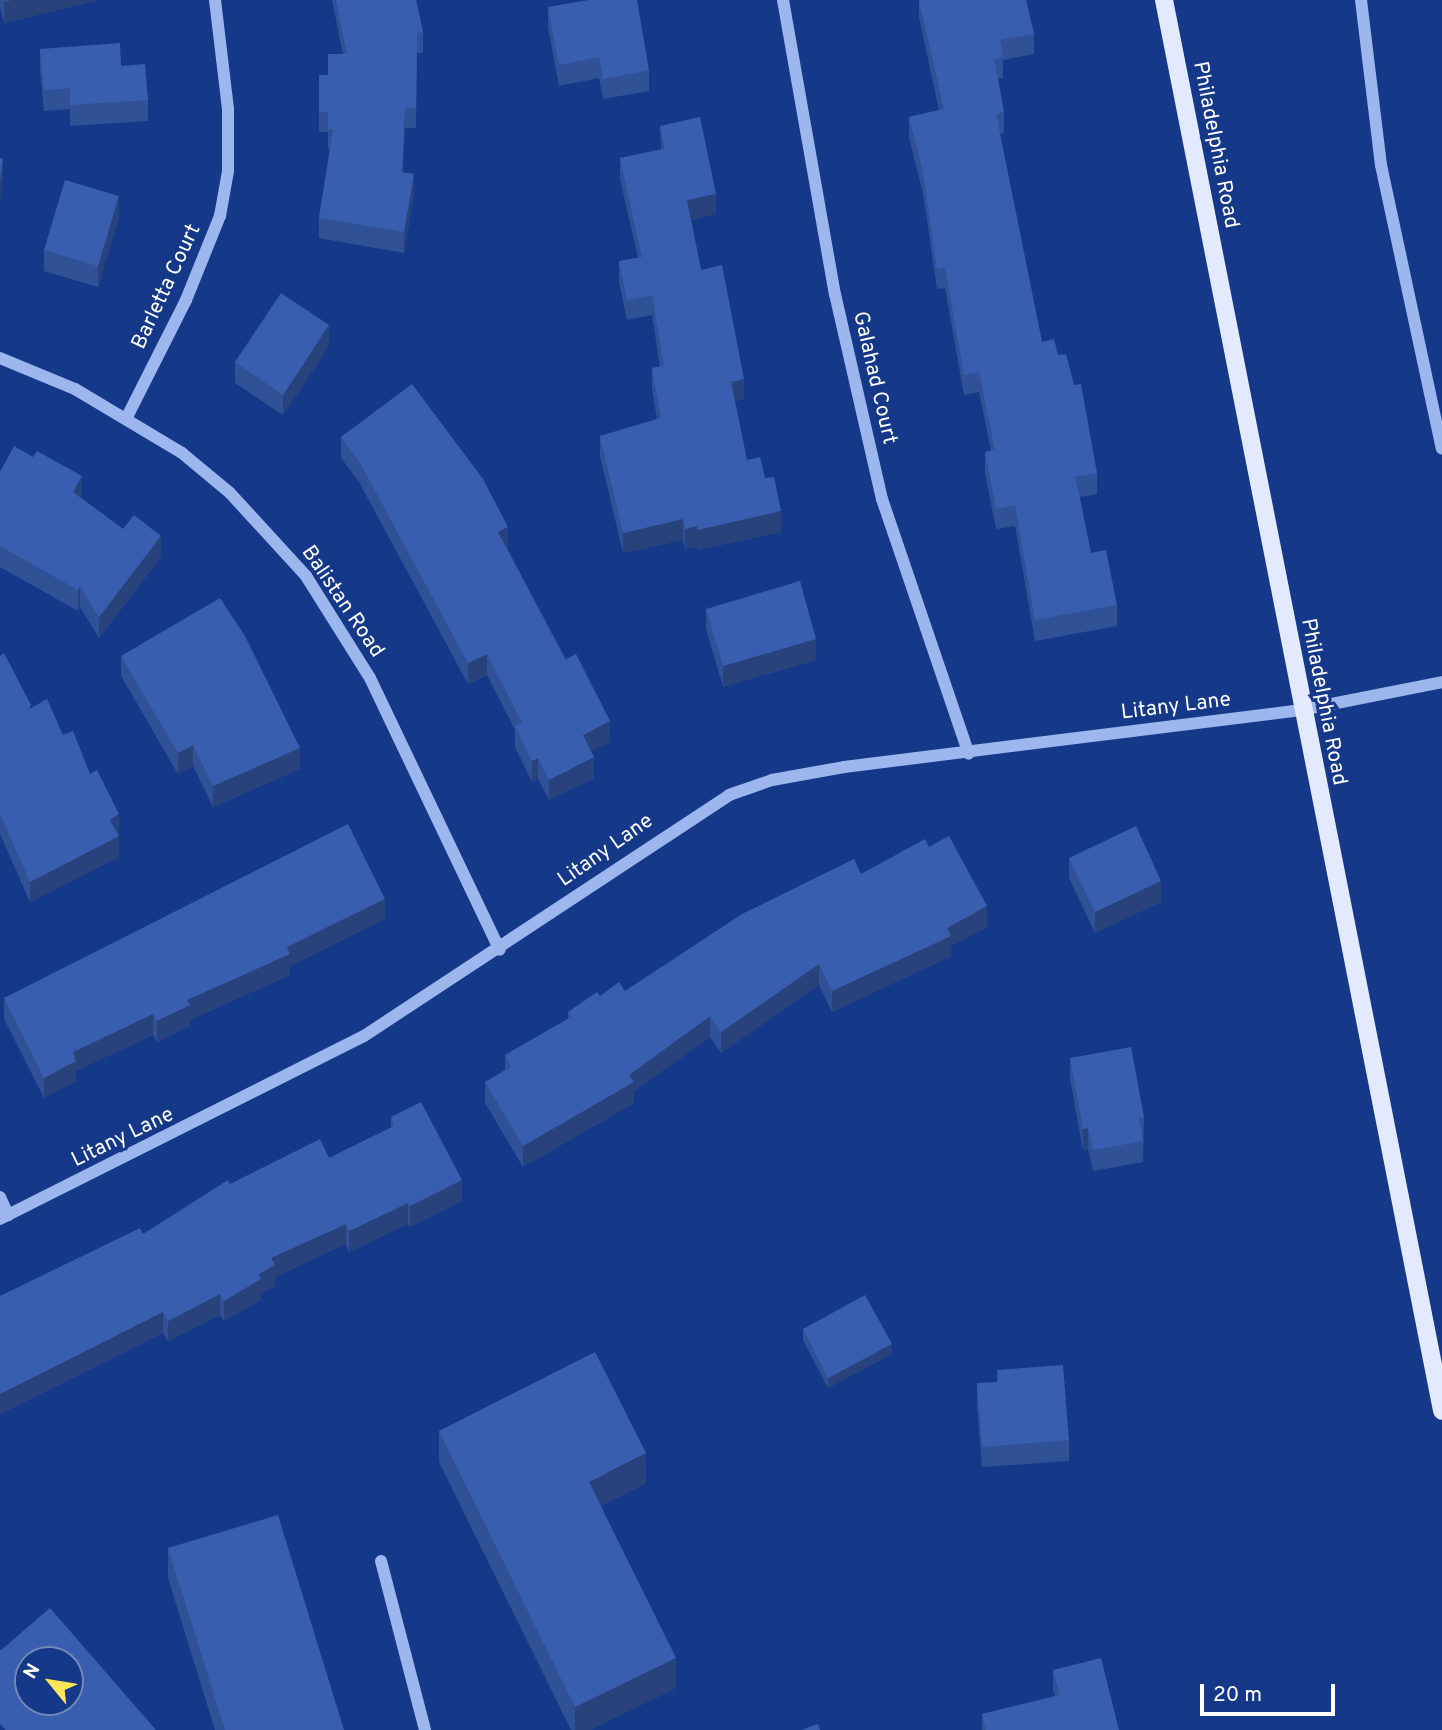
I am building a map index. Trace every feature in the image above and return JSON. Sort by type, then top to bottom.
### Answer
[{"type":"main road","name":"Philadelphia Road","points":[[1164,0],[1301,710],[1442,1411]]},
{"type":"street","name":"Barletta Court","points":[[127,417],[196,279],[220,216],[228,171],[228,109],[215,0]]},
{"type":"street","name":"Galahad Court","points":[[783,0],[835,294],[882,499],[969,754]]},
{"type":"street","points":[[1361,0],[1381,165],[1442,449]]},
{"type":"street","name":"Balistan Road","points":[[0,358],[52,379],[127,417],[230,493],[306,576],[370,678],[500,950]]},
{"type":"street","name":"Litany Lane","points":[[4,1217],[364,1036],[500,950],[643,848],[729,795],[772,780],[844,767],[969,754],[1301,710],[1442,682]]},
{"type":"street","points":[[0,1197],[4,1217]]},
{"type":"street","points":[[381,1561],[425,1730]]},
{"type":"building","points":[[336,0],[416,0],[423,32],[417,33],[416,108],[405,108],[402,172],[414,174],[404,232],[319,218],[333,129],[328,129],[328,112],[319,112],[319,75],[328,75],[328,54],[347,54]]},
{"type":"building","points":[[588,0],[637,0],[649,70],[603,79],[599,57],[559,65],[548,7]]},
{"type":"building","points":[[919,0],[1026,0],[1034,34],[1000,40],[1003,57],[994,59],[1004,112],[996,114],[1042,342],[1054,339],[1058,355],[1066,354],[1074,385],[1081,384],[1097,473],[1075,477],[1091,553],[1106,550],[1117,605],[1035,620],[1015,505],[996,509],[985,452],[995,450],[979,372],[964,375],[945,267],[937,269],[923,172],[909,117],[944,109]]},
{"type":"building","points":[[120,43],[121,66],[145,64],[148,100],[70,105],[70,88],[44,90],[40,49]]},
{"type":"building","points":[[700,117],[716,194],[687,200],[701,270],[722,265],[744,379],[731,382],[747,460],[760,457],[765,478],[774,477],[781,511],[697,530],[697,526],[685,529],[683,519],[623,533],[600,436],[661,418],[652,368],[664,366],[652,295],[627,300],[619,261],[642,257],[620,158],[665,149],[660,126]]},
{"type":"building","points":[[0,158],[3,159],[0,182]]},
{"type":"building","points":[[65,180],[119,196],[98,266],[44,250]]},
{"type":"building","points":[[281,293],[329,325],[283,395],[235,362]]},
{"type":"building","points":[[412,384],[483,479],[508,527],[498,532],[565,660],[576,654],[610,721],[583,735],[594,757],[549,780],[538,758],[532,761],[515,726],[522,723],[487,654],[468,663],[359,461],[341,437]]},
{"type":"building","points":[[14,446],[33,457],[37,451],[82,476],[73,492],[123,529],[134,515],[161,536],[99,617],[80,586],[78,590],[0,546],[0,472]]},
{"type":"building","points":[[800,581],[816,639],[723,666],[706,609]]},
{"type":"building","points":[[220,598],[245,636],[300,748],[213,786],[193,745],[178,753],[121,656]]},
{"type":"building","points":[[4,653],[31,705],[26,711],[47,699],[63,735],[73,731],[90,774],[97,770],[119,814],[110,820],[119,836],[30,882],[0,813],[0,656]]},
{"type":"building","points":[[348,824],[385,899],[287,947],[290,954],[187,1000],[190,1005],[157,1021],[153,1014],[73,1052],[76,1061],[44,1078],[4,998]]},
{"type":"building","points":[[1136,826],[1161,881],[1095,912],[1069,858]]},
{"type":"building","points":[[949,836],[987,906],[947,928],[951,936],[832,991],[819,964],[721,1032],[710,1016],[629,1075],[634,1082],[523,1146],[485,1082],[511,1067],[505,1055],[571,1017],[568,1012],[597,992],[600,996],[619,982],[625,991],[742,914],[854,859],[861,874],[925,839],[929,847]]},
{"type":"building","points":[[1131,1047],[1144,1117],[1139,1118],[1143,1141],[1093,1150],[1088,1128],[1083,1129],[1070,1058]]},
{"type":"building","points":[[421,1102],[462,1180],[410,1206],[408,1203],[349,1231],[346,1224],[271,1258],[275,1265],[259,1274],[261,1279],[224,1301],[220,1294],[168,1321],[163,1312],[0,1394],[0,1296],[140,1228],[143,1234],[228,1180],[230,1184],[320,1139],[329,1158],[394,1126],[391,1117]]},
{"type":"building","points":[[865,1295],[892,1344],[828,1378],[803,1329]]},
{"type":"building","points":[[595,1352],[646,1453],[589,1482],[676,1658],[575,1707],[439,1431]]},
{"type":"building","points":[[1063,1365],[1069,1440],[982,1447],[977,1383],[998,1382],[997,1370]]},
{"type":"building","points":[[278,1515],[344,1730],[225,1730],[168,1548]]},
{"type":"building","points":[[50,1608],[83,1646],[14,1646],[14,1716],[84,1716],[84,1647],[156,1730],[6,1730],[0,1724],[0,1651]]},
{"type":"building","points":[[1101,1658],[1119,1730],[986,1730],[982,1714],[1060,1695],[1053,1670]]},
{"type":"building","points":[[818,1724],[820,1730],[801,1730]]}]
